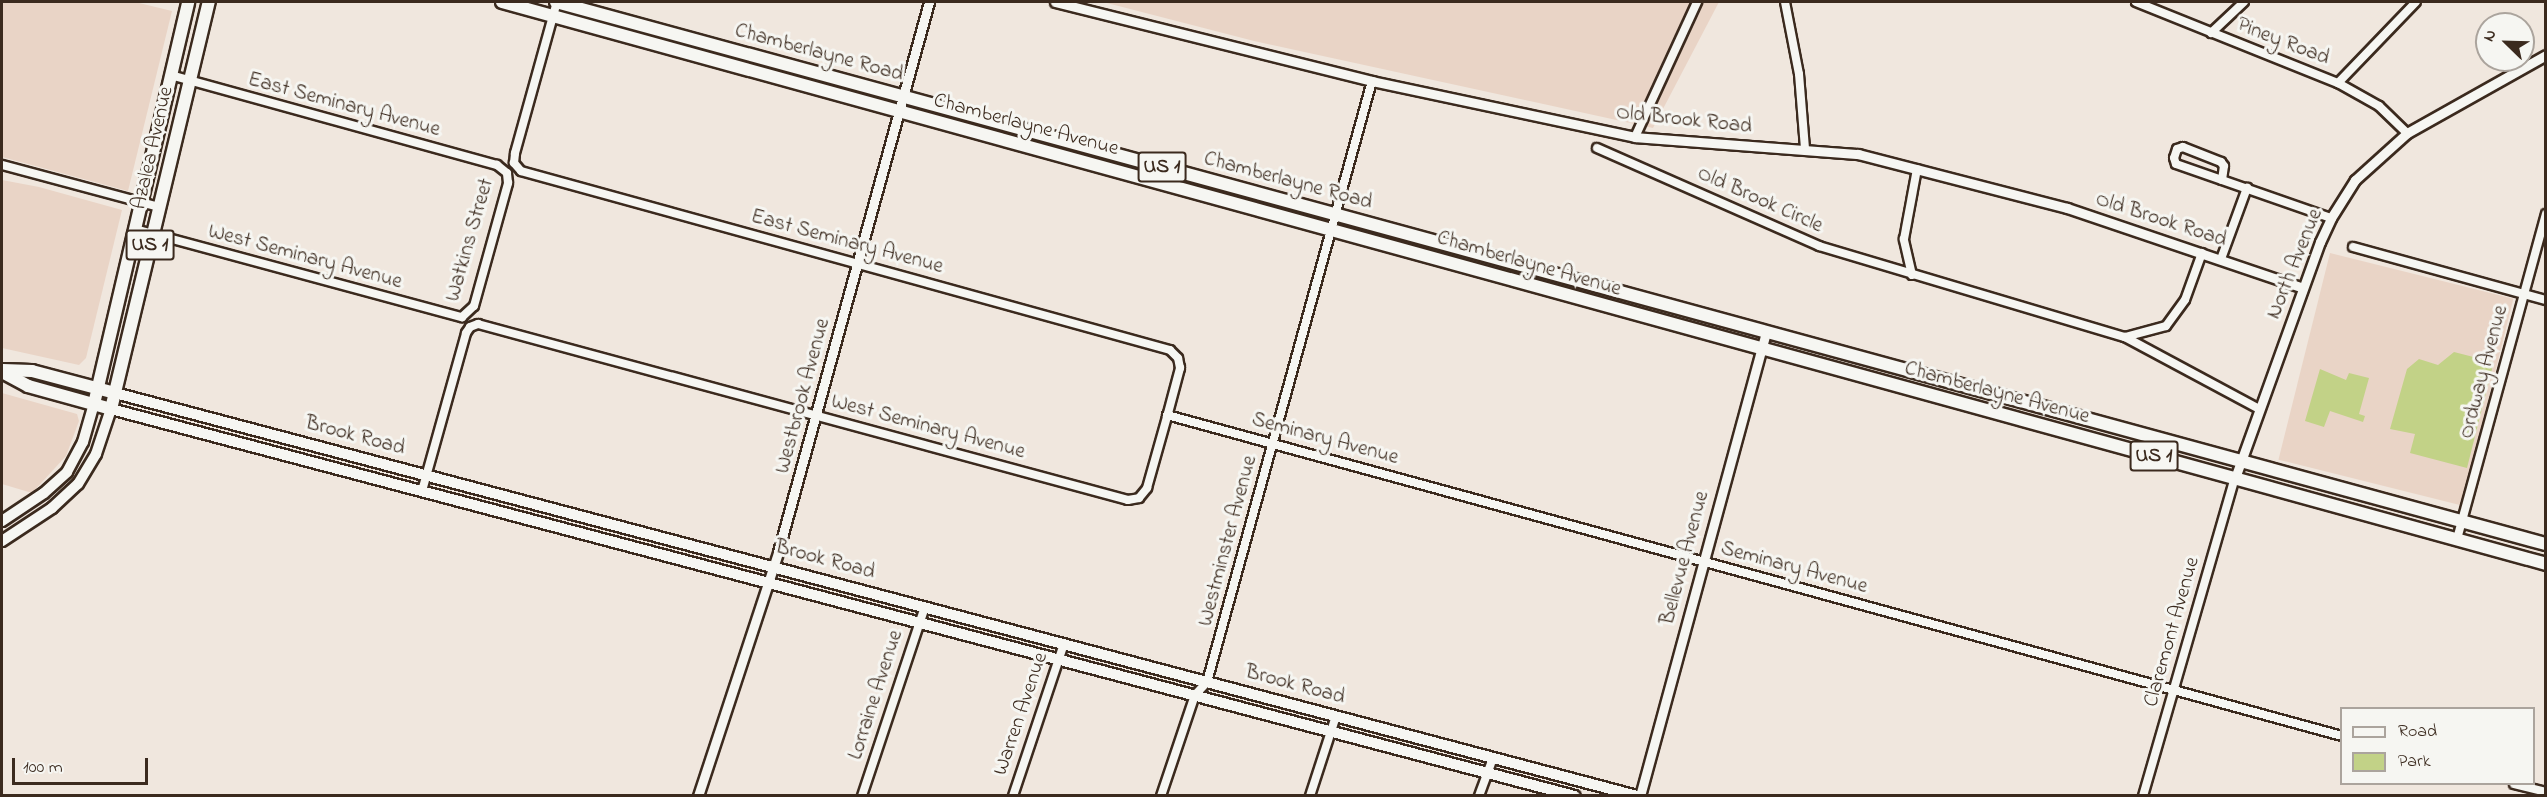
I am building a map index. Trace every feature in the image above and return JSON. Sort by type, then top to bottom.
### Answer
[{"type":"main road","name":"Azalea Avenue","points":[[94,404],[188,2]]},
{"type":"main road","name":"Azalea Avenue","points":[[111,409],[209,2]]},
{"type":"main road","name":"Chamberlayne Avenue","points":[[502,2],[2546,564]]},
{"type":"main road","name":"Chamberlayne Road","points":[[556,2],[1766,331]]},
{"type":"main road","name":"Chamberlayne Avenue","points":[[1766,331],[2546,544]]},
{"type":"main road","name":"Brook Road","points":[[2,371],[32,371],[98,388],[1639,795]]},
{"type":"main road","name":"Brook Road","points":[[2,371],[28,387],[1575,795]]},
{"type":"main road","points":[[2,521],[44,493],[67,472],[83,442],[94,404]]},
{"type":"main road","points":[[2,541],[52,508],[78,484],[96,454],[111,409]]},
{"type":"street","name":"Watkins Street","points":[[516,166],[515,153],[556,2]]},
{"type":"street","name":"Westbrook Avenue","points":[[698,795],[774,567],[929,2]]},
{"type":"street","name":"Old Brook Road","points":[[1055,2],[1372,81],[1635,137],[1805,148],[1858,154],[2067,208],[2303,288]]},
{"type":"street","points":[[1635,137],[1697,2]]},
{"type":"street","points":[[1785,2],[1799,74],[1805,148]]},
{"type":"street","name":"Piney Road","points":[[2136,2],[2338,83],[2379,106],[2407,133]]},
{"type":"street","points":[[2211,33],[2244,2]]},
{"type":"street","points":[[2338,83],[2416,2]]},
{"type":"street","name":"North Avenue","points":[[2235,478],[2303,288],[2331,218],[2355,180],[2407,133],[2546,55]]},
{"type":"street","name":"East Seminary Avenue","points":[[170,75],[497,165],[507,172]]},
{"type":"street","name":"Westminster Avenue","points":[[1161,795],[1195,695],[1207,682],[1372,81]]},
{"type":"street","points":[[2222,180],[2224,166],[2221,162],[2183,147],[2177,149],[2174,158],[2176,164],[2331,218]]},
{"type":"street","name":"Old Brook Circle","points":[[1597,148],[1819,246],[2125,337],[2259,410]]},
{"type":"street","points":[[2,165],[159,207]]},
{"type":"street","name":"East Seminary Avenue","points":[[516,166],[525,173],[1170,350],[1178,358],[1180,368],[1167,415]]},
{"type":"street","points":[[1912,275],[1904,239],[1917,169]]},
{"type":"street","name":"Watkins Street","points":[[466,316],[474,306],[508,183],[507,172]]},
{"type":"street","points":[[2221,259],[2247,188]]},
{"type":"street","name":"Ordway Avenue","points":[[2457,539],[2546,214]]},
{"type":"street","name":"West Seminary Avenue","points":[[135,229],[454,316],[466,316]]},
{"type":"street","points":[[2353,247],[2546,300]]},
{"type":"street","points":[[2125,337],[2166,326],[2185,300],[2202,253]]},
{"type":"street","name":"West Seminary Avenue","points":[[470,327],[482,325],[1133,500],[1143,495],[1147,488],[1167,415]]},
{"type":"street","name":"Watkins Street","points":[[422,491],[470,327]]},
{"type":"street","name":"Bellevue Avenue","points":[[1639,795],[1766,331]]},
{"type":"street","name":"Seminary Avenue","points":[[1167,415],[2340,735]]},
{"type":"street","name":"Claremont Avenue","points":[[2143,795],[2235,478]]},
{"type":"street","name":"Lorraine Avenue","points":[[862,795],[925,607]]},
{"type":"street","name":"Warren Avenue","points":[[1013,795],[1064,644]]},
{"type":"street","points":[[1310,795],[1336,716]]},
{"type":"street","points":[[1479,795],[1493,758]]},
{"type":"street","points":[[2521,785],[2546,792]]},
{"type":"shaded area","points":[[2,2],[135,2],[172,11],[128,191],[2,157]]},
{"type":"shaded area","points":[[1103,2],[1719,2],[1653,128],[1254,41]]},
{"type":"shaded area","points":[[2,180],[39,187],[122,210],[86,358],[79,365],[2,348]]},
{"type":"shaded area","points":[[2330,253],[2513,299],[2462,505],[2278,460]]},
{"type":"shaded area","points":[[2,393],[77,414],[79,421],[66,456],[32,493],[2,484]]},
{"type":"green space","points":[[2454,352],[2493,362],[2467,468],[2410,453],[2415,434],[2390,429],[2407,369],[2419,359],[2438,365]]},
{"type":"green space","points":[[2320,369],[2346,380],[2349,373],[2369,378],[2359,414],[2365,416],[2363,422],[2330,411],[2324,427],[2305,421]]}]
